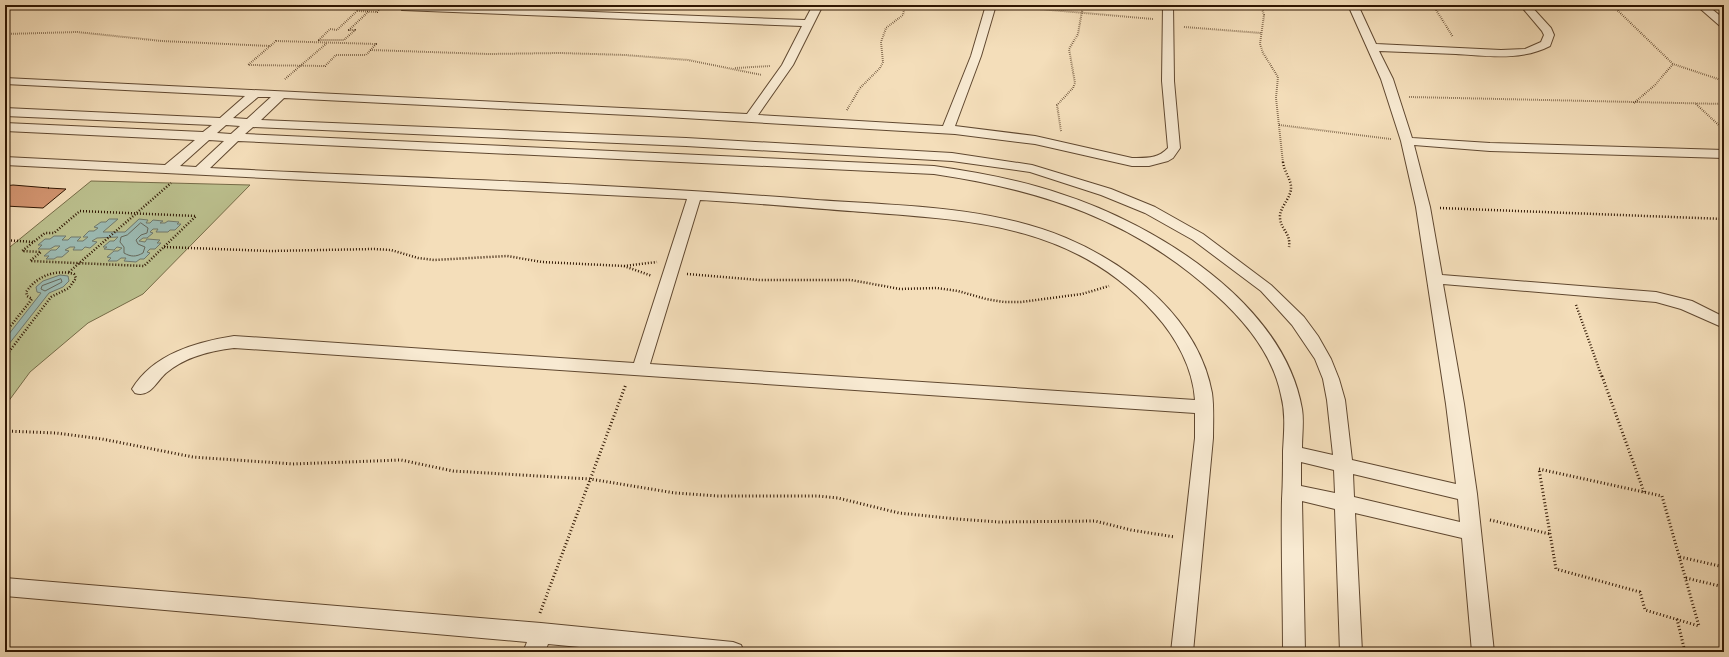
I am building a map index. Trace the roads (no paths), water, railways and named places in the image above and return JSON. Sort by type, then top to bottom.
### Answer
[{"type":"street","points":[[328,5],[342,5]]},
{"type":"street","points":[[750,118],[787,65],[818,5]]},
{"type":"street","points":[[948,129],[976,56],[991,5]]},
{"type":"street","points":[[5,81],[948,129],[1007,135],[1064,146],[1132,162],[1156,160],[1168,156],[1172,152],[1175,144],[1168,81],[1168,5]]},
{"type":"street","points":[[1354,5],[1387,79],[1407,141],[1423,207],[1455,404],[1467,494],[1483,652]]},
{"type":"street","points":[[1372,47],[1514,53],[1534,50],[1546,44],[1549,35],[1547,30],[1525,5]]},
{"type":"street","points":[[1701,5],[1724,24]]},
{"type":"street","points":[[406,8],[457,7],[808,23]]},
{"type":"street","points":[[168,170],[254,93]]},
{"type":"street","points":[[193,171],[250,124],[281,94]]},
{"type":"street","points":[[5,112],[250,124],[686,142],[952,157],[1018,167],[1084,184],[1143,207],[1198,237],[1266,288],[1283,304],[1312,340],[1323,359],[1331,379],[1336,400],[1343,464],[1351,652]]},
{"type":"street","points":[[5,127],[934,170],[988,178],[1040,191],[1092,209],[1140,232],[1204,276],[1242,312],[1274,354],[1286,381],[1293,410],[1292,491],[1294,652]]},
{"type":"street","points":[[1407,141],[1462,146],[1724,154]]},
{"type":"street","points":[[5,161],[695,195],[943,214],[991,220],[1038,232],[1060,241],[1103,262],[1129,281],[1155,304],[1180,335],[1197,370],[1205,407],[1204,438],[1182,652]]},
{"type":"street","points":[[636,369],[671,271],[695,195]]},
{"type":"street","points":[[1435,279],[1656,296],[1686,305],[1724,323]]},
{"type":"street","points":[[141,389],[160,369],[178,358],[210,346],[234,342],[1205,407]]},
{"type":"street","points":[[1292,453],[1467,494]]},
{"type":"street","points":[[1292,491],[1345,504],[1470,524]]},
{"type":"street","points":[[5,587],[536,639],[733,652]]},
{"type":"water","points":[[109,219],[118,219],[103,232],[125,232],[139,219],[148,220],[146,223],[150,223],[153,220],[163,221],[160,223],[165,223],[168,221],[179,222],[177,224],[181,224],[175,230],[170,230],[168,232],[156,232],[158,229],[153,229],[150,232],[153,233],[147,238],[143,238],[139,241],[145,242],[147,239],[160,240],[157,243],[161,243],[155,249],[150,249],[147,252],[150,253],[144,259],[140,259],[136,262],[124,261],[126,258],[121,258],[117,261],[108,261],[111,258],[107,257],[114,251],[118,251],[122,248],[117,247],[114,250],[104,249],[107,247],[103,247],[118,237],[97,238],[92,241],[97,242],[90,248],[85,247],[82,250],[73,250],[75,247],[70,247],[65,250],[69,251],[62,257],[57,257],[54,259],[46,259],[49,256],[44,256],[51,250],[56,250],[60,246],[55,246],[50,249],[38,249],[42,245],[38,245],[45,239],[50,239],[54,236],[66,236],[62,240],[68,240],[71,237],[81,237],[77,241],[83,241],[88,237],[83,237],[89,231],[94,231],[98,228],[94,227],[101,222],[106,222]]},
{"type":"water","points":[[60,275],[68,276],[69,281],[63,287],[49,293],[5,349],[5,339],[41,293],[37,292],[36,287],[43,281]]}]
